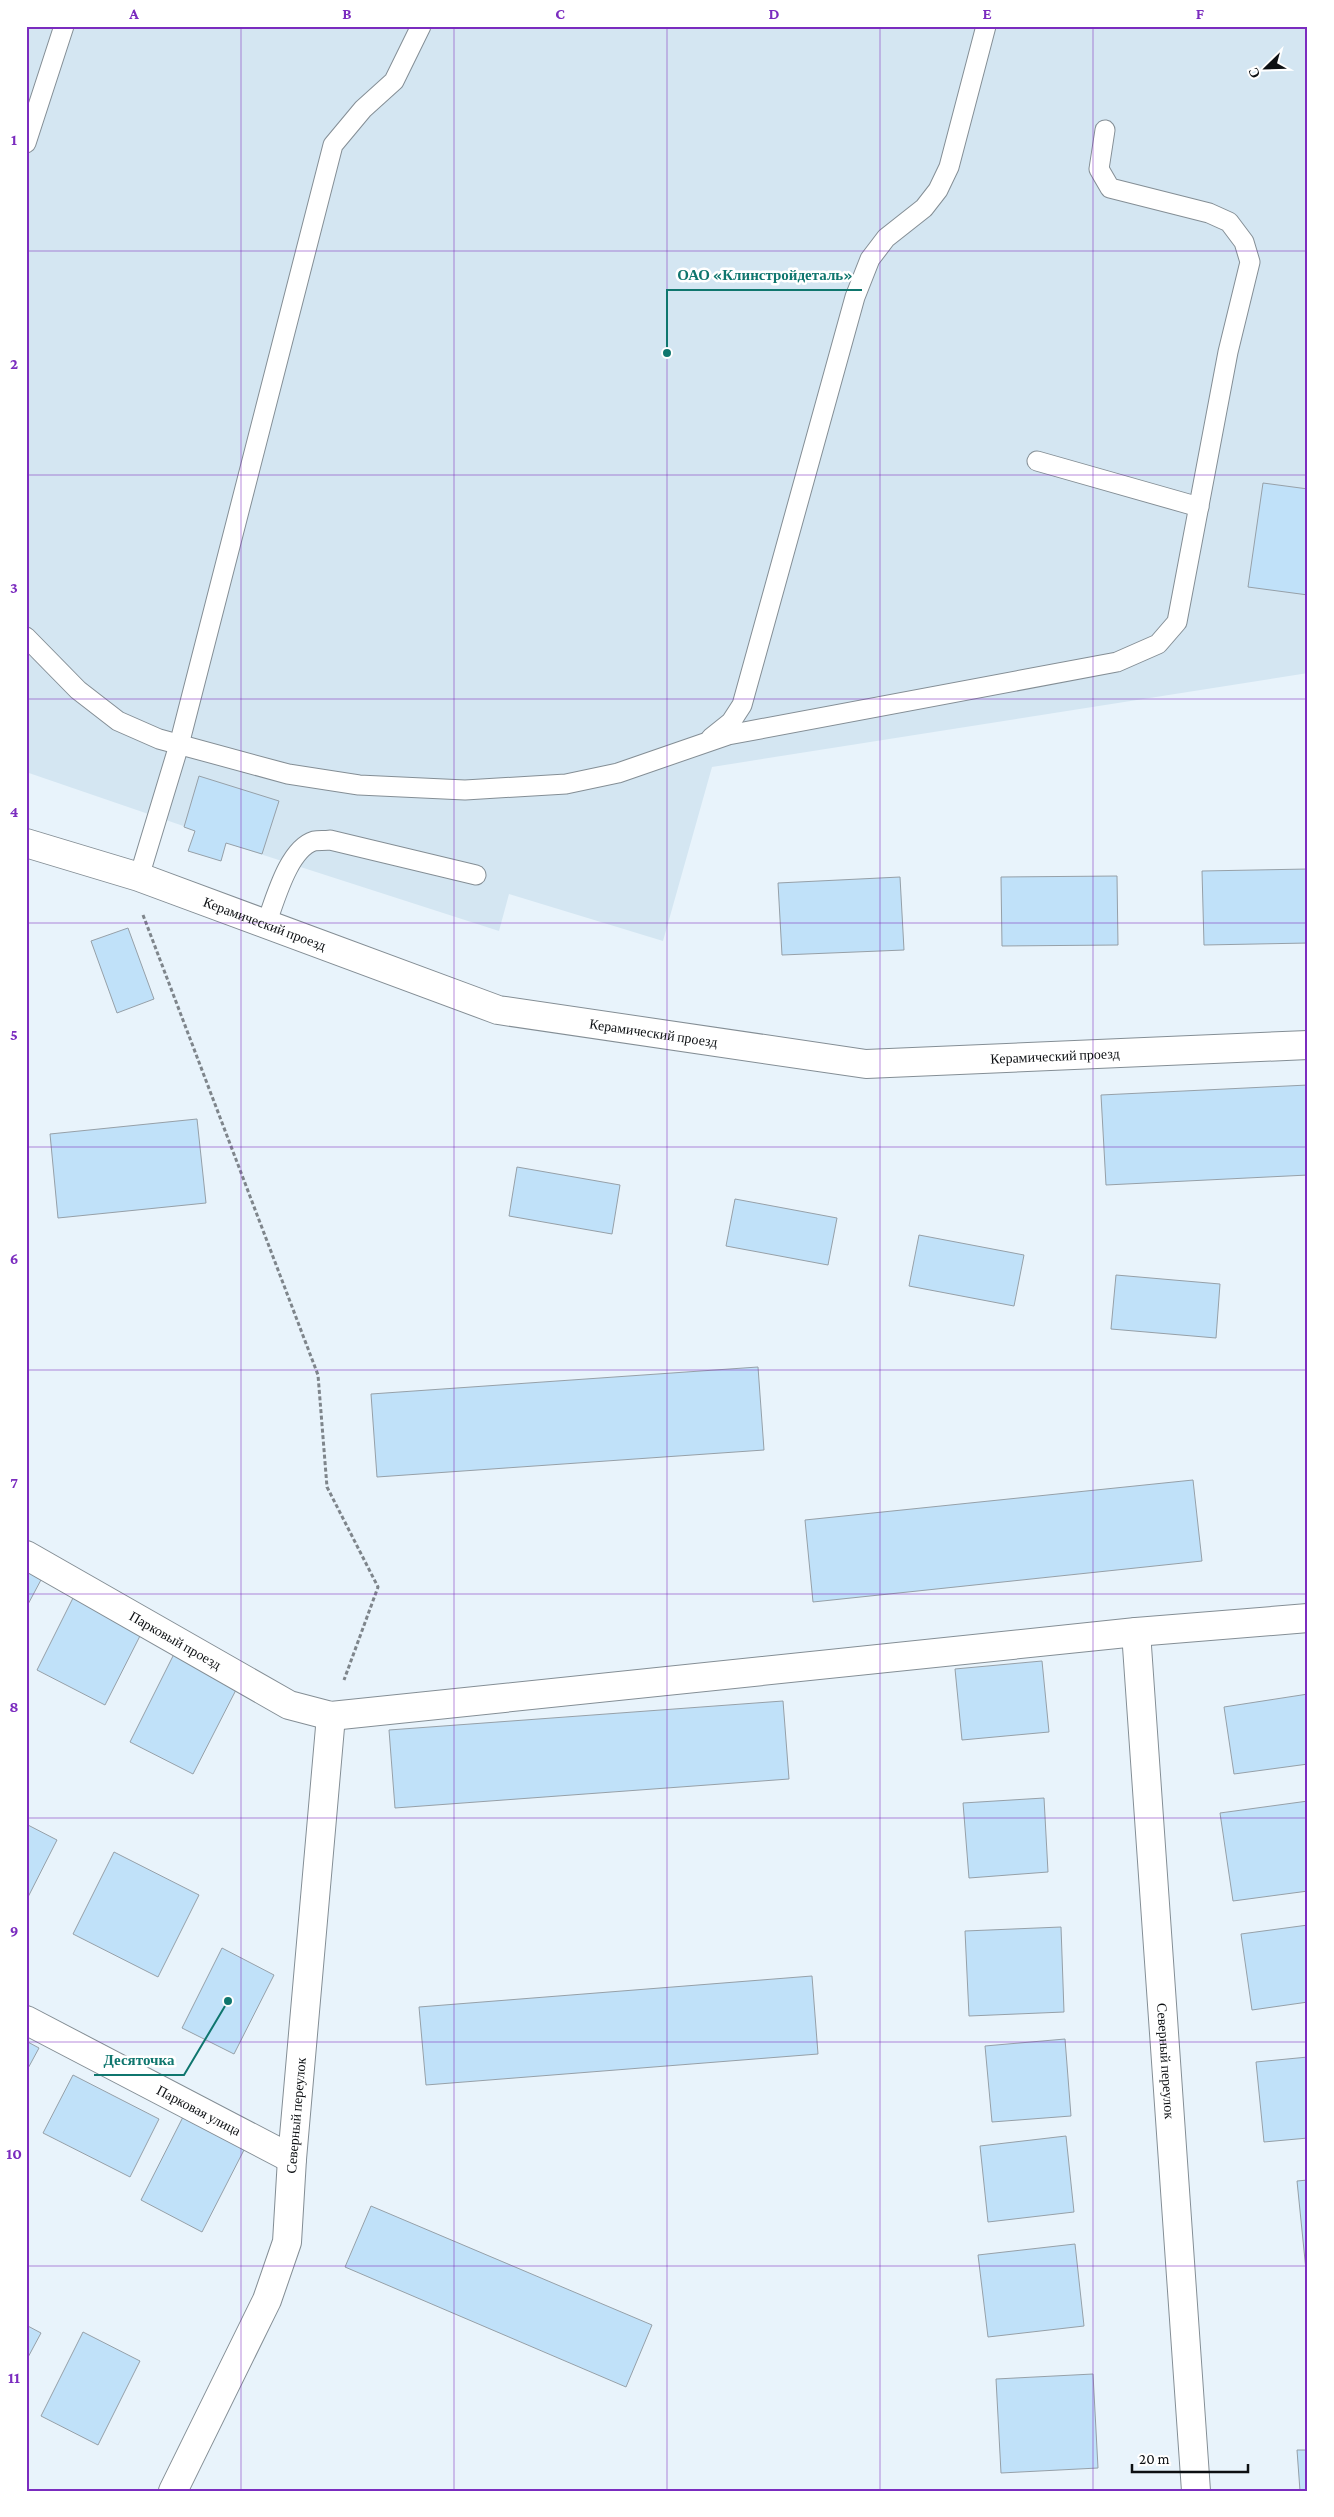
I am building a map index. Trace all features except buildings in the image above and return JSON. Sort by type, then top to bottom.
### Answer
[{"type":"street","name":"Керамический проезд","points":[[26,843],[145,879],[498,1010],[866,1064],[1308,1045]]},
{"type":"street","name":"Парковый проезд","points":[[26,1555],[289,1705],[331,1716]]},
{"type":"street","points":[[331,1716],[1136,1632],[1308,1618]]},
{"type":"street","name":"Северный переулок","points":[[1136,1632],[1196,2491]]},
{"type":"street","name":"Северный переулок","points":[[173,2491],[267,2300],[287,2242],[292,2159],[331,1716]]},
{"type":"street","name":"Парковая улица","points":[[26,2020],[292,2159]]},
{"type":"lane","points":[[26,143],[64,26]]},
{"type":"lane","points":[[145,879],[333,145],[363,109],[394,81],[421,26]]},
{"type":"lane","points":[[698,746],[730,722],[742,705],[855,297],[870,259],[886,238],[924,208],[938,190],[949,167],[986,26]]},
{"type":"lane","points":[[26,637],[78,690],[118,721],[178,745],[288,774],[358,785],[465,790],[566,784],[618,773],[728,735],[1117,662],[1158,644],[1177,622],[1228,352],[1250,262],[1244,242],[1228,222],[1209,213],[1110,188],[1099,169],[1105,130]]},
{"type":"lane","points":[[1037,461],[1199,507]]},
{"type":"lane","points":[[266,924],[289,864],[299,851],[314,841],[330,840],[476,875]]},
{"type":"path","points":[[145,879],[140,907],[318,1375],[327,1487],[378,1587],[331,1716]]},
{"type":"shaded area","points":[[26,26],[1307,26],[1308,673],[712,767],[663,941],[509,894],[499,931],[226,843],[221,861],[188,851],[195,830],[26,772]]},
{"type":"place","name":"ОАО «Клинстройдеталь»","points":[[667,353]]},
{"type":"place","name":"Десяточка","points":[[228,2001]]}]
